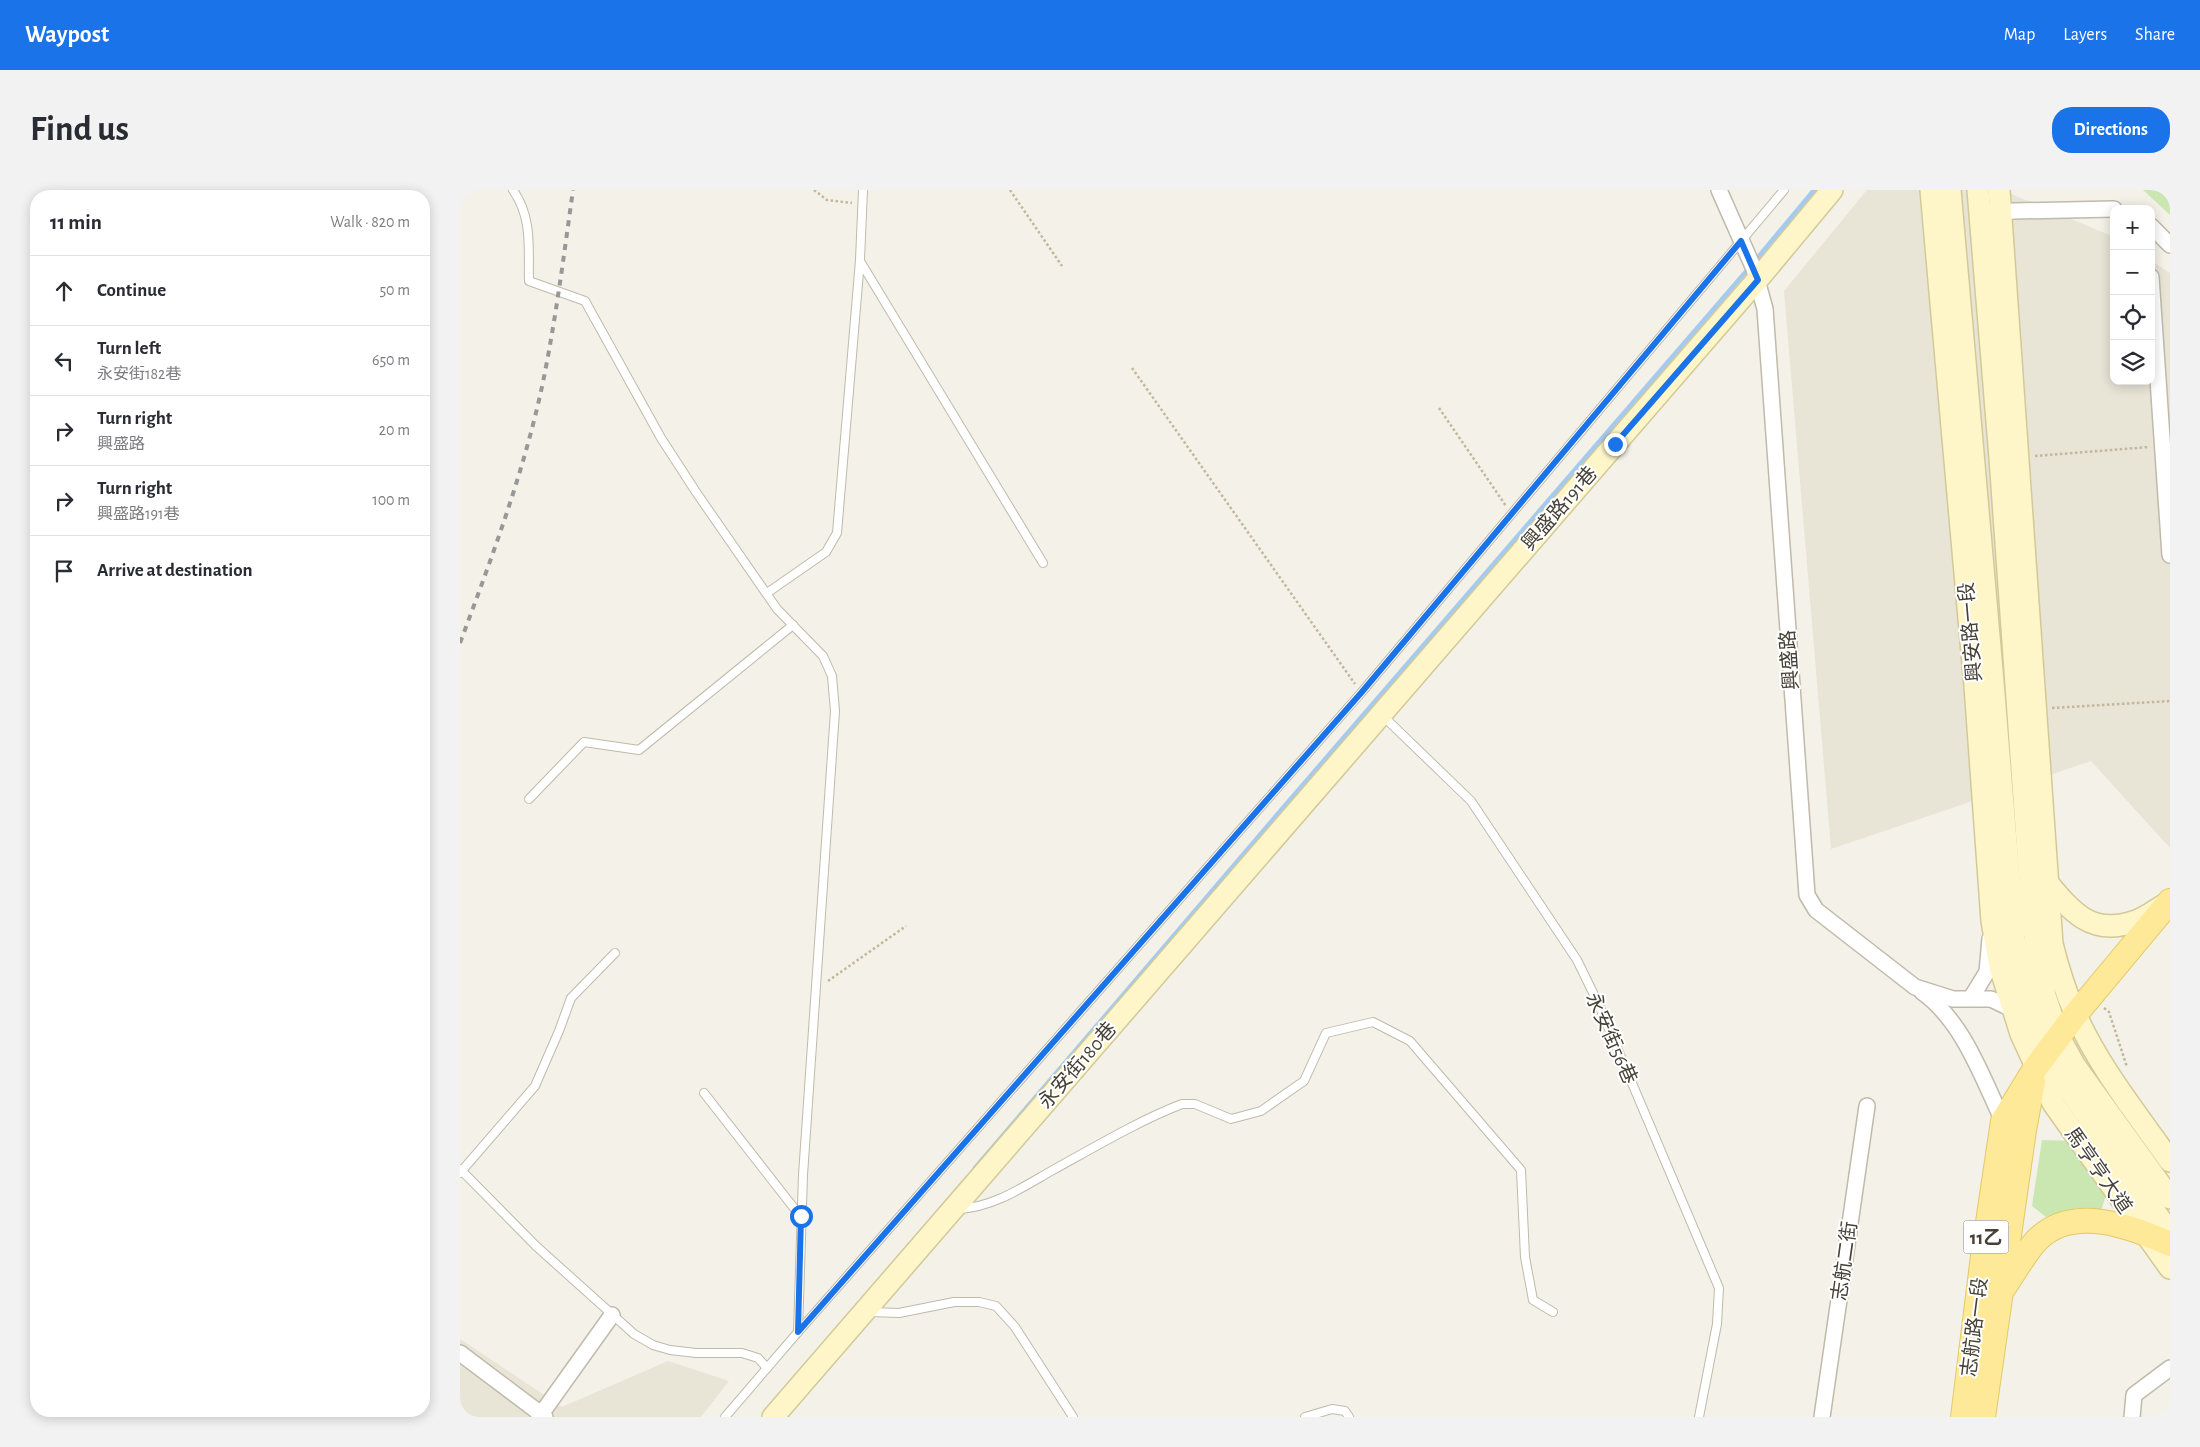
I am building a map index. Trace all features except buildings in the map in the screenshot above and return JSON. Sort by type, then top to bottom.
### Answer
[{"type":"main road","name":"志航路一段","points":[[1963,1417],[1983,1256],[2004,1121],[2048,1051],[2075,1015],[2169,902]]},
{"type":"main road","name":"志航路一段","points":[[1983,1417],[2024,1130],[2048,1051]]},
{"type":"main road","points":[[2000,1294],[2039,1239],[2061,1225],[2085,1220],[2107,1223],[2144,1233],[2170,1244]]},
{"type":"street","name":"興盛路","points":[[1719,190],[1756,274],[1765,309],[1807,895],[1816,910],[1915,987],[1953,999],[1991,999],[2012,1009]]},
{"type":"street","name":"興盛路191巷","points":[[1380,713],[1756,274],[1832,190]]},
{"type":"street","name":"興安路一段","points":[[1932,190],[1965,462]]},
{"type":"street","name":"興安路一段","points":[[1950,190],[1965,462],[1986,713],[2014,939],[2030,1004],[2048,1051]]},
{"type":"street","name":"興安路一段","points":[[1978,190],[1991,213]]},
{"type":"street","name":"興安路一段","points":[[1999,190],[1991,213],[2026,710],[2033,925],[2045,996],[2048,1051]]},
{"type":"street","points":[[1991,213],[2110,209]]},
{"type":"street","points":[[2155,234],[2170,245]]},
{"type":"street","points":[[2153,295],[2165,415],[2163,446],[2170,555]]},
{"type":"street","name":"興安路一段","points":[[2026,710],[2047,882],[2052,944],[2060,974],[2075,1015]]},
{"type":"street","name":"永安街180巷","points":[[773,1417],[1380,713]]},
{"type":"street","name":"興安路一段","points":[[1986,713],[1992,921],[2000,967],[2012,1009],[2048,1051]]},
{"type":"street","points":[[2030,865],[2064,903],[2082,918],[2096,925],[2116,925],[2134,922],[2169,902]]},
{"type":"street","points":[[1971,998],[1987,972],[1992,921]]},
{"type":"street","points":[[1915,987],[1934,1001],[1963,1039],[2004,1121]]},
{"type":"street","points":[[2075,1015],[2099,1058],[2170,1161]]},
{"type":"street","name":"馬亨亨大道","points":[[2048,1051],[2075,1066],[2170,1198]]},
{"type":"street","name":"馬亨亨大道","points":[[2048,1051],[2053,1104],[2170,1268]]},
{"type":"street","name":"馬亨亨大道","points":[[2048,1051],[2070,1091],[2170,1233]]},
{"type":"street","name":"志航二街","points":[[1822,1417],[1866,1106]]},
{"type":"street","points":[[460,1353],[542,1416],[612,1315]]},
{"type":"street","points":[[2132,1417],[2134,1395],[2170,1368]]},
{"type":"lane","points":[[513,190],[523,204],[528,224],[529,281],[585,301],[661,438],[777,610],[823,656],[832,676],[835,711],[801,1216],[798,1332]]},
{"type":"lane","points":[[767,593],[826,552],[837,532],[860,260],[863,190]]},
{"type":"lane","points":[[725,1417],[1361,693],[1743,245],[1784,190]]},
{"type":"lane","points":[[860,260],[1043,563]]},
{"type":"lane","points":[[529,799],[584,742],[639,750],[792,625]]},
{"type":"lane","name":"永安街56巷","points":[[1380,713],[1471,801],[1577,960],[1598,1003],[1719,1288],[1717,1324],[1699,1417]]},
{"type":"lane","points":[[614,953],[571,998],[560,1031],[535,1086],[461,1171],[536,1246],[634,1334],[653,1345],[670,1350],[696,1353],[742,1353],[758,1358],[767,1368]]},
{"type":"lane","points":[[952,1210],[977,1208],[1004,1198],[1074,1159],[1182,1104],[1195,1104],[1231,1119],[1261,1111],[1304,1082],[1326,1033],[1373,1022],[1410,1041],[1521,1170],[1525,1257],[1533,1300],[1553,1312]]},
{"type":"lane","points":[[704,1093],[801,1216]]},
{"type":"lane","points":[[865,1312],[898,1313],[954,1302],[979,1302],[996,1306],[1015,1327],[1072,1417]]},
{"type":"lane","points":[[1305,1417],[1332,1409],[1345,1411],[1349,1417]]},
{"type":"path","points":[[814,190],[827,200],[862,204]]},
{"type":"path","points":[[1010,190],[1062,266]]},
{"type":"path","points":[[1132,368],[1361,693]]},
{"type":"path","points":[[1439,408],[1512,514]]},
{"type":"path","points":[[2009,458],[2163,446]]},
{"type":"path","points":[[2026,710],[2170,701]]},
{"type":"path","points":[[815,991],[906,926]]},
{"type":"path","points":[[2090,996],[2109,1012],[2128,1072]]},
{"type":"shaded area","points":[[1867,190],[2002,190],[2110,235],[2110,385],[2155,385],[2155,264],[2170,273],[2170,848],[2091,761],[1831,849],[1784,291]]},
{"type":"shaded area","points":[[460,1339],[562,1407],[668,1361],[729,1381],[701,1417],[460,1417]]},
{"type":"green space","points":[[2143,190],[2170,190],[2170,215]]},
{"type":"green space","points":[[2042,1140],[2072,1141],[2106,1195],[2101,1211],[2077,1208],[2046,1217],[2032,1206]]},
{"type":"waterway","points":[[1754,262],[1814,190]]},
{"type":"waterway","points":[[975,1168],[1749,268]]},
{"type":"railway","points":[[460,643],[484,579],[527,449],[552,334],[573,190]]},
{"type":"route","points":[[801,1216],[798,1332],[1361,693],[1741,241],[1758,280],[1615,444]]}]
